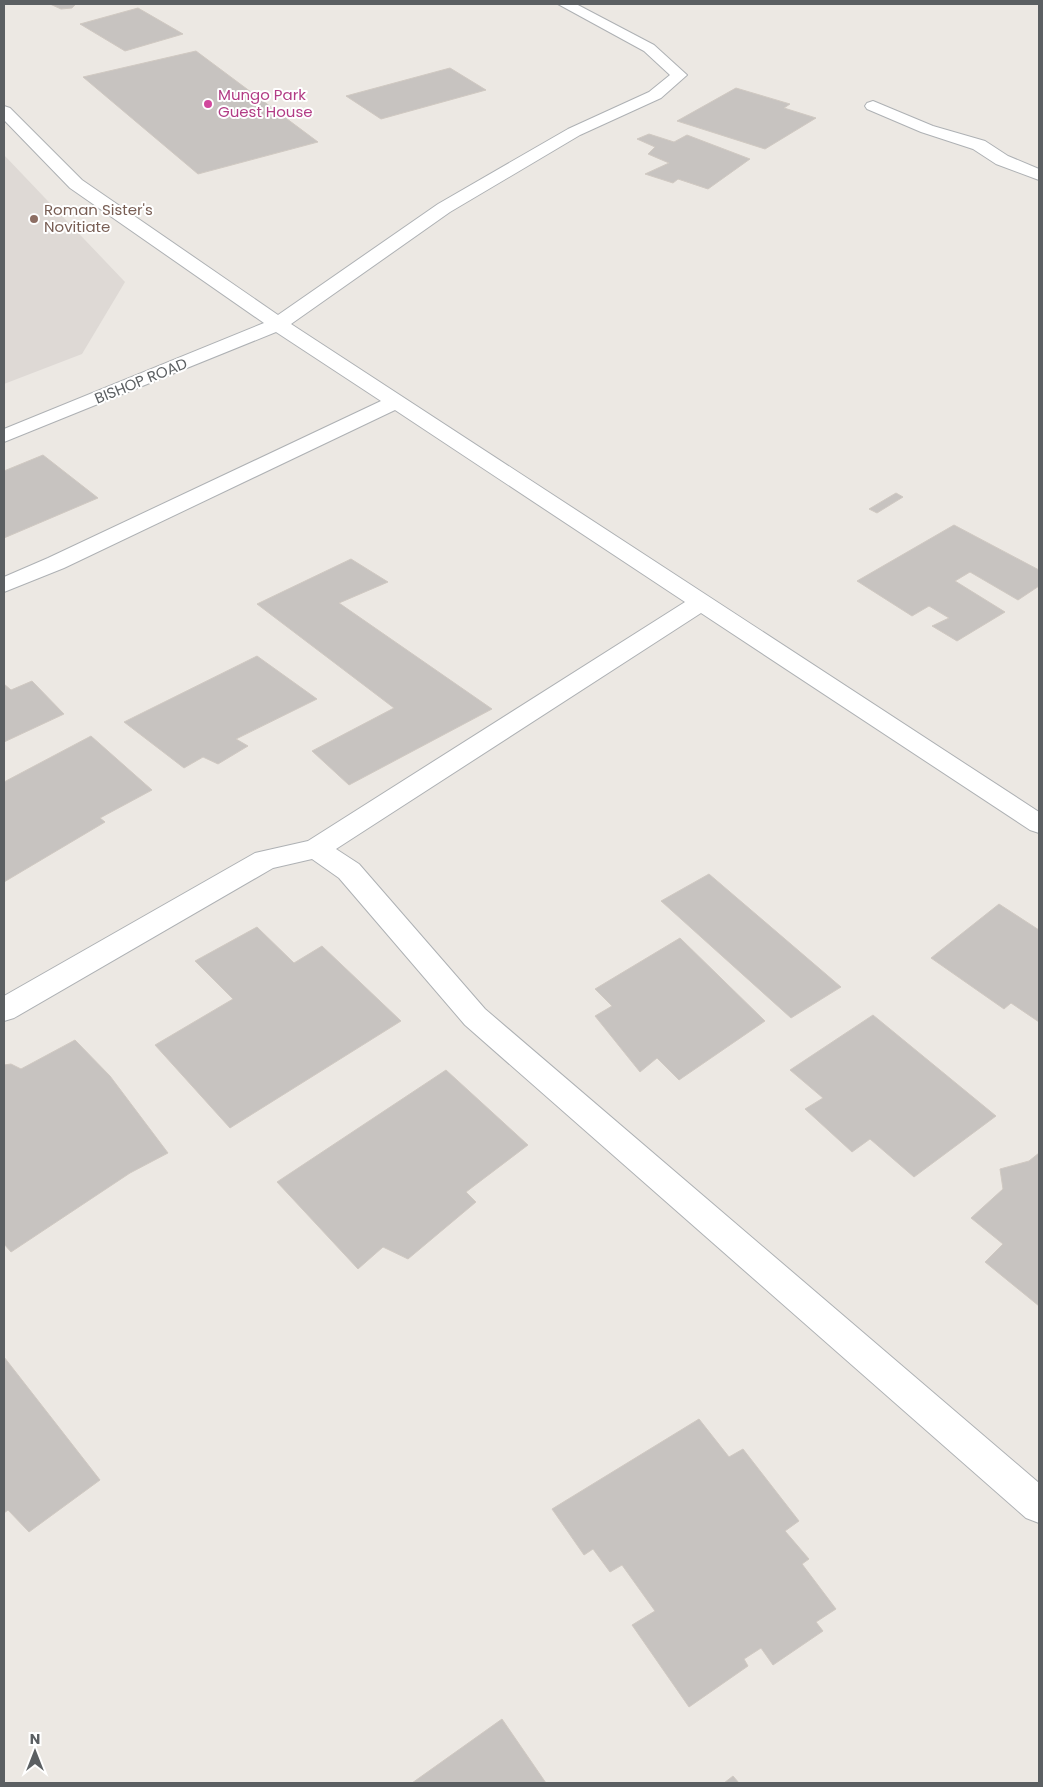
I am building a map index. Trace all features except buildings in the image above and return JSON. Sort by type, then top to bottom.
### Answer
[{"type":"street","name":"BISHOP ROAD","points":[[4,436],[278,324],[444,208],[574,132],[654,95],[679,75],[649,48],[565,4]]},
{"type":"street","points":[[873,106],[927,129],[979,145],[1002,160],[1039,175]]},
{"type":"street","points":[[4,110],[76,184],[278,324],[1039,824]]},
{"type":"street","points":[[4,585],[56,563],[397,401]]},
{"type":"street","points":[[4,1010],[265,860],[316,849],[702,602]]},
{"type":"street","points":[[316,849],[349,871],[475,1017],[1039,1506]]},
{"type":"shaded area","name":"Roman Sister's Novitiate","points":[[4,155],[125,282],[82,354],[4,384]]},
{"type":"place","name":"Mungo Park Guest House","points":[[208,104]]},
{"type":"place","name":"Roman Sister's Novitiate","points":[[34,219]]}]
